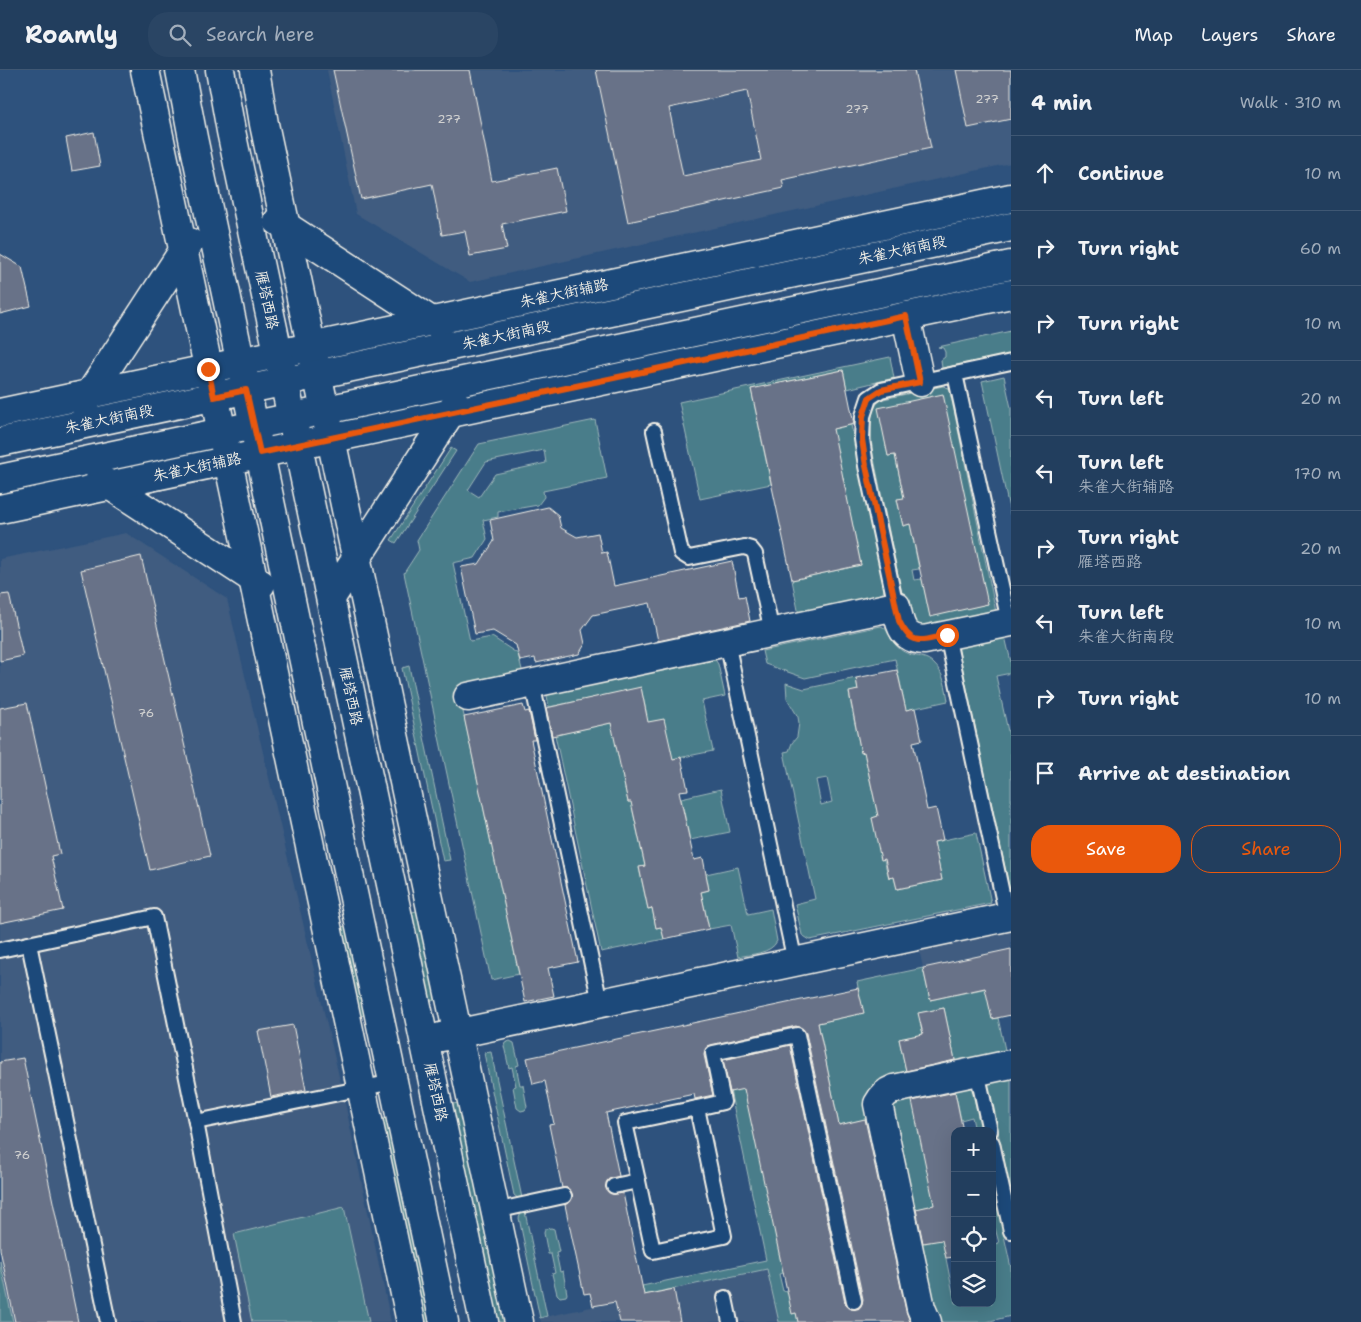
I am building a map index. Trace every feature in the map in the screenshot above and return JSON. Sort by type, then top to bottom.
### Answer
[{"type":"street","points":[[145,70],[411,1322]]},
{"type":"street","points":[[180,70],[208,211],[444,1322]]},
{"type":"street","name":"雁塔西路","points":[[220,70],[246,201],[484,1322]]},
{"type":"street","points":[[255,70],[264,124],[519,1322]]},
{"type":"street","name":"朱雀大街辅路","points":[[0,413],[1011,198]]},
{"type":"street","points":[[246,201],[465,343]]},
{"type":"street","points":[[68,428],[208,211]]},
{"type":"street","name":"朱雀大街南段","points":[[0,442],[1011,227]]},
{"type":"street","points":[[0,480],[1011,264]]},
{"type":"street","name":"朱雀大街辅路","points":[[0,509],[1011,294]]},
{"type":"street","points":[[906,316],[920,382]]},
{"type":"street","points":[[331,598],[473,379]]},
{"type":"street","points":[[76,463],[292,604]]},
{"type":"street","points":[[468,697],[896,606],[899,621],[905,632],[913,640],[924,640],[1010,625]]},
{"type":"street","points":[[425,1040],[1009,916]]},
{"type":"street","points":[[927,1322],[921,1308],[878,1104],[886,1092],[894,1089],[1011,1064]]},
{"type":"lane","points":[[896,606],[862,439],[863,416],[869,398],[881,390],[1011,362]]},
{"type":"lane","points":[[956,374],[1010,625]]},
{"type":"lane","points":[[654,430],[681,553],[685,556],[693,557],[744,547],[753,550],[756,554],[772,632]]},
{"type":"lane","points":[[947,635],[1009,916]]},
{"type":"lane","points":[[727,642],[795,962]]},
{"type":"lane","points":[[532,683],[600,1003]]},
{"type":"lane","points":[[0,950],[154,917],[234,1322]]},
{"type":"lane","points":[[29,944],[108,1322]]},
{"type":"lane","points":[[696,1108],[724,1236],[653,1251],[626,1123],[723,1102],[713,1053],[797,1035],[854,1301]]},
{"type":"lane","points":[[977,1071],[989,1127]]},
{"type":"lane","points":[[196,1122],[394,1082]]},
{"type":"lane","points":[[996,1162],[1011,1231]]},
{"type":"lane","points":[[614,1186],[638,1181]]},
{"type":"lane","points":[[495,1211],[564,1196]]},
{"type":"lane","points":[[725,1298],[730,1322]]},
{"type":"shaded area","points":[[327,70],[1011,70],[1011,163],[470,282],[356,214]]},
{"type":"shaded area","points":[[126,533],[227,599],[343,1093],[391,1322],[0,1322],[0,559]]},
{"type":"shaded area","points":[[1011,929],[1011,949],[923,968],[919,949]]},
{"type":"shaded area","points":[[768,1269],[779,1322],[541,1322],[540,1318]]},
{"type":"green space","points":[[1011,331],[1011,354],[942,368],[941,360],[945,357],[945,352],[943,348],[938,347]]},
{"type":"green space","points":[[890,357],[894,378],[847,389],[843,370],[751,389],[771,484],[700,499],[679,402]]},
{"type":"green space","points":[[1004,376],[1011,408],[1011,518],[982,381]]},
{"type":"green space","points":[[943,386],[949,388],[996,612],[919,632],[904,604],[872,449],[871,424],[873,411],[879,400]],"holes":[[[883,429],[988,604],[930,616],[922,579],[914,580],[912,570],[919,569],[910,524],[903,526],[897,500],[904,498],[895,455],[888,456]]]},
{"type":"green space","points":[[595,420],[607,478],[543,491],[544,497],[538,505],[498,512],[498,517],[483,520],[487,539],[475,558],[453,563],[470,641],[492,637],[518,654],[523,674],[458,688],[519,974],[491,980],[404,573],[419,550],[417,540],[479,444]],"holes":[[[544,450],[546,463],[495,474],[479,497],[468,490],[486,462]]]},
{"type":"green space","points":[[851,425],[885,587],[882,595],[799,615],[792,580],[861,565],[837,452],[822,431]]},
{"type":"green space","points":[[451,448],[456,451],[396,543],[391,540]]},
{"type":"green space","points":[[881,626],[885,628],[894,643],[901,650],[931,661],[940,672],[944,681],[948,701],[906,710],[895,659],[805,678],[765,664],[762,651]]},
{"type":"green space","points":[[1004,632],[1011,662],[1011,673],[996,676],[1011,745],[1011,896],[957,642]]},
{"type":"green space","points":[[714,658],[718,664],[725,696],[702,701],[713,751],[673,759],[620,765],[628,802],[638,800],[632,807],[645,866],[639,868],[648,909],[652,908],[656,928],[661,927],[664,939],[601,952],[555,735],[647,715],[641,688],[549,707],[546,690]]},
{"type":"green space","points":[[409,666],[450,860],[443,861],[402,668]]},
{"type":"green space","points":[[856,678],[858,690],[849,693],[852,710],[862,708],[853,715],[861,752],[871,751],[865,757],[878,816],[872,818],[889,878],[894,877],[897,889],[942,880],[934,842],[976,833],[991,903],[810,940],[802,935],[795,904],[815,899],[784,752],[789,751],[797,737],[799,723],[798,717],[787,698],[786,683],[804,689]],"holes":[[[827,778],[832,802],[821,805],[816,780]]]},
{"type":"green space","points":[[721,789],[730,832],[690,840],[681,798]]},
{"type":"green space","points":[[738,867],[748,914],[771,909],[777,941],[770,949],[738,957],[731,925],[709,929],[701,892],[709,890],[706,874]]},
{"type":"green space","points":[[425,909],[444,998],[427,1002],[408,913]]},
{"type":"green space","points":[[350,925],[369,1014],[352,1018],[333,929]]},
{"type":"green space","points":[[923,968],[930,1000],[1011,983],[988,999],[992,1019],[998,1018],[1007,1059],[957,1069],[944,1008],[919,1013],[923,1034],[899,1039],[908,1080],[872,1118],[839,1125],[818,1023],[863,1013],[857,982]]},
{"type":"green space","points":[[510,1041],[514,1043],[519,1065],[516,1066],[520,1085],[523,1085],[527,1107],[521,1111],[517,1108],[513,1087],[516,1086],[512,1067],[509,1068],[504,1046],[505,1043]]},
{"type":"green space","points":[[491,1052],[522,1198],[519,1199],[514,1195],[484,1053]]},
{"type":"green space","points":[[741,1053],[783,1273],[779,1274],[783,1291],[791,1289],[798,1322],[779,1322],[767,1269],[644,1295],[642,1286],[766,1260],[723,1057]]},
{"type":"green space","points":[[1011,1070],[1011,1194],[988,1084],[989,1080]]},
{"type":"green space","points":[[971,1086],[981,1127],[974,1127],[972,1117],[961,1120],[956,1096],[935,1209],[934,1205],[918,1209],[925,1243],[942,1239],[951,1283],[951,1307],[996,1307],[996,1244],[999,1243],[996,1232],[996,1199],[1011,1268],[1011,1316],[986,1322],[938,1322],[887,1101]]},
{"type":"green space","points":[[466,1101],[513,1322],[495,1322],[449,1105]]},
{"type":"green space","points":[[390,1117],[434,1322],[417,1322],[374,1121]]},
{"type":"green space","points":[[344,1207],[369,1322],[252,1322],[234,1234]]},
{"type":"green space","points":[[525,1212],[547,1316],[540,1318],[519,1218],[521,1213]]},
{"type":"green space","points":[[545,1229],[554,1229],[559,1252],[556,1253],[560,1272],[563,1271],[566,1296],[560,1297],[557,1294],[552,1274],[555,1273],[551,1254],[548,1254],[544,1233]]},
{"type":"green space","points":[[0,1261],[13,1322],[0,1322]]},
{"type":"building","points":[[333,70],[470,70],[492,181],[557,168],[566,211],[502,224],[507,249],[470,256],[465,231],[442,235],[432,184],[361,199]]},
{"type":"building","points":[[596,70],[914,70],[931,148],[782,180],[784,188],[628,222]],"holes":[[[747,91],[761,160],[683,176],[669,108]]]},
{"type":"building","points":[[956,70],[1011,70],[1011,119],[968,128]]},
{"type":"building","points":[[94,132],[100,166],[72,171],[66,138]]},
{"type":"building","points":[[0,254],[22,267],[31,306],[0,314]]},
{"type":"building","points":[[843,370],[854,424],[833,429],[861,565],[792,580],[751,389]]},
{"type":"building","points":[[943,394],[988,604],[930,617],[910,524],[903,526],[897,499],[904,498],[895,455],[888,456],[878,408]]},
{"type":"building","points":[[548,507],[558,515],[561,528],[577,537],[598,533],[602,553],[607,552],[614,586],[732,561],[739,597],[745,596],[750,621],[658,641],[650,603],[593,615],[582,630],[585,644],[579,654],[536,663],[535,658],[520,661],[516,645],[493,631],[475,634],[461,567],[479,564],[494,541],[490,520]]},
{"type":"building","points":[[141,556],[210,856],[150,870],[81,570]]},
{"type":"building","points":[[9,594],[23,656],[0,661],[0,595]]},
{"type":"building","points":[[897,670],[906,710],[915,708],[922,740],[913,742],[927,810],[936,808],[943,840],[934,842],[942,880],[897,889],[894,877],[889,878],[885,859],[881,860],[872,818],[878,816],[864,752],[861,753],[849,692],[858,690],[856,678]]},
{"type":"building","points":[[641,687],[648,722],[664,719],[673,759],[681,757],[688,790],[679,791],[694,860],[703,858],[709,890],[701,892],[709,929],[664,939],[661,927],[656,928],[652,908],[648,909],[639,867],[645,866],[631,802],[628,802],[611,723],[552,736],[546,708]]},
{"type":"building","points":[[27,703],[60,854],[51,856],[63,910],[0,923],[0,708]]},
{"type":"building","points":[[523,705],[525,712],[529,711],[535,740],[531,740],[578,962],[548,968],[554,996],[525,1002],[464,717]]},
{"type":"building","points":[[1011,949],[1011,1015],[992,1019],[985,988],[930,1000],[923,968]]},
{"type":"building","points":[[858,988],[864,1013],[818,1023],[839,1125],[865,1119],[906,1311],[910,1322],[798,1322],[796,1313],[792,1314],[744,1089],[730,1092],[723,1060],[790,1045],[845,1303],[851,1309],[856,1309],[862,1304],[863,1299],[806,1033],[803,1029],[796,1026],[708,1046],[704,1055],[713,1095],[695,1099],[694,1094],[606,1113],[619,1176],[608,1180],[606,1188],[612,1194],[623,1193],[644,1295],[674,1289],[680,1322],[620,1322],[615,1302],[593,1306],[590,1293],[584,1294],[565,1205],[572,1199],[572,1194],[567,1188],[562,1188],[549,1125],[554,1124],[545,1081],[533,1084],[527,1058]]},
{"type":"building","points":[[944,1008],[955,1060],[906,1071],[899,1039],[923,1034],[918,1013]]},
{"type":"building","points":[[293,1025],[306,1090],[271,1097],[258,1031]]},
{"type":"building","points":[[23,1058],[78,1322],[15,1322],[0,1249],[0,1062]]},
{"type":"building","points":[[955,1092],[962,1127],[951,1127],[951,1257],[946,1258],[942,1240],[923,1243],[916,1209],[934,1205],[912,1101]]},
{"type":"route","points":[[208,369],[214,397],[246,390],[260,453],[906,316],[920,382],[881,390],[869,398],[863,416],[862,439],[899,621],[905,632],[913,640],[924,640],[947,635]]}]
